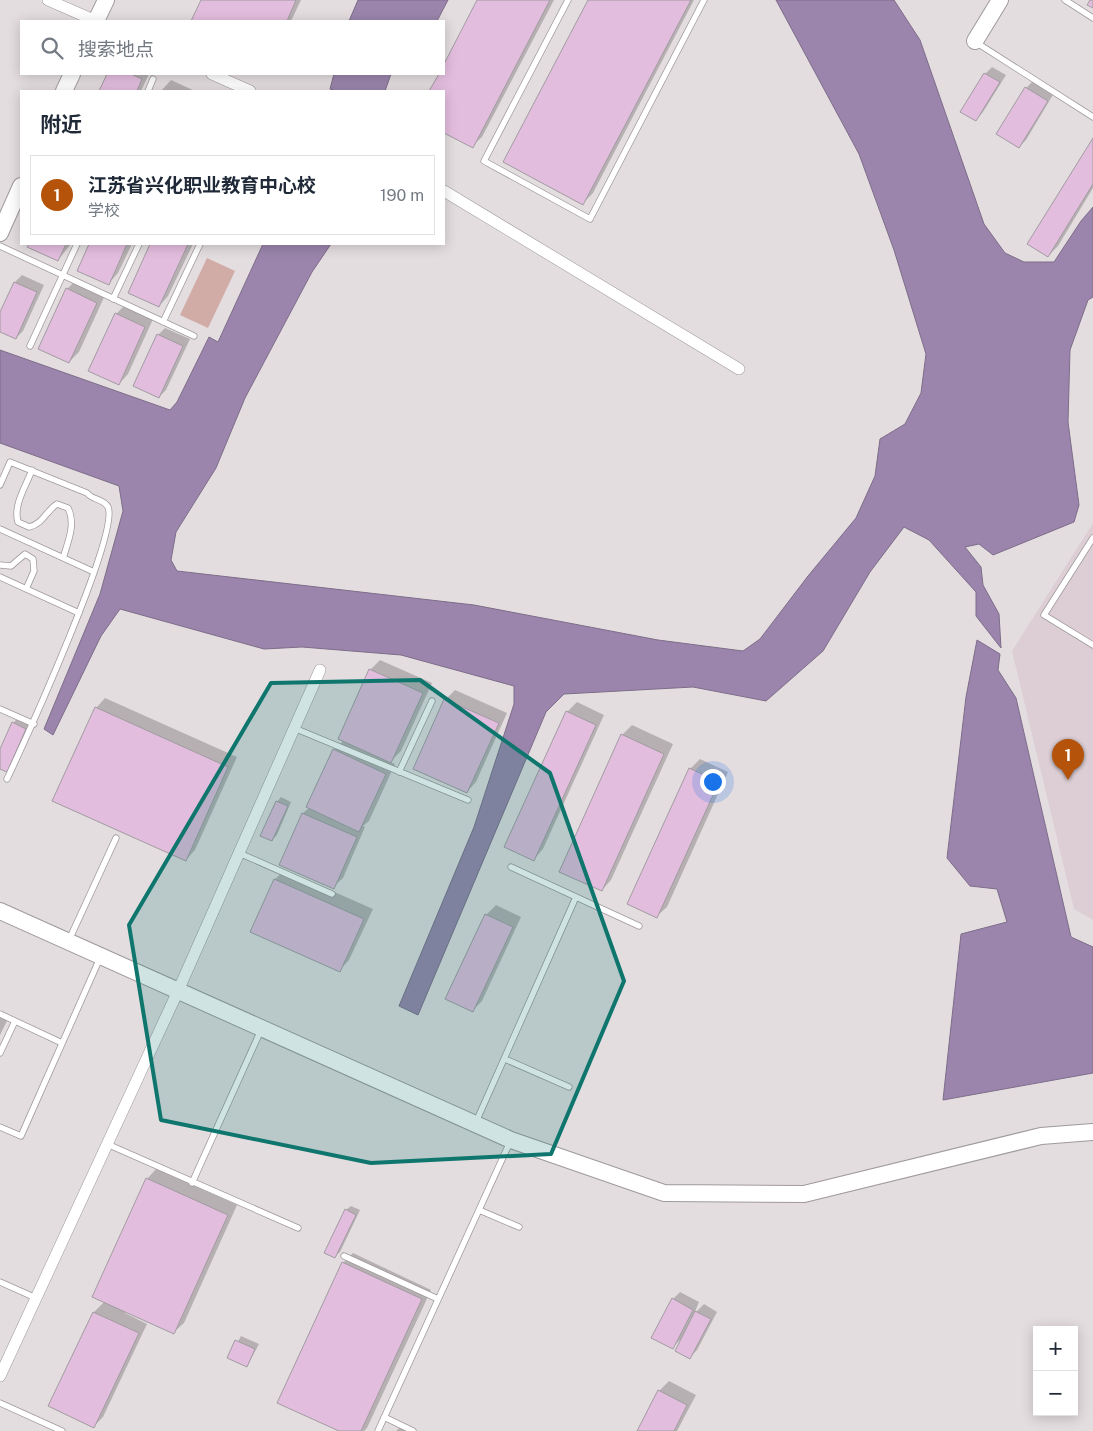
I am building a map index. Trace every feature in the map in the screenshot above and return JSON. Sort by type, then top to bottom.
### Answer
[{"type":"street","points":[[48,0],[94,20]]},
{"type":"street","points":[[96,20],[106,0]]},
{"type":"street","points":[[975,41],[1000,0]]},
{"type":"street","points":[[64,90],[72,75]]},
{"type":"street","points":[[214,75],[248,90]]},
{"type":"street","points":[[0,233],[8,209],[20,188]]},
{"type":"street","points":[[445,191],[739,369]]},
{"type":"street","points":[[0,1376],[178,991],[320,670]]},
{"type":"street","points":[[0,911],[511,1140],[664,1193],[804,1194],[1041,1136],[1093,1132]]},
{"type":"lane","points":[[568,0],[484,161],[590,219],[704,0]]},
{"type":"lane","points":[[1065,0],[1093,18]]},
{"type":"lane","points":[[975,41],[1093,117]]},
{"type":"lane","points":[[148,90],[154,79]]},
{"type":"lane","points":[[30,346],[77,245]]},
{"type":"lane","points":[[113,299],[139,245]]},
{"type":"lane","points":[[163,322],[200,245]]},
{"type":"lane","points":[[0,246],[194,336]]},
{"type":"lane","points":[[0,485],[10,462],[87,493],[90,498],[104,503],[108,508],[110,519],[79,613],[34,724],[7,779]]},
{"type":"lane","points":[[32,470],[17,507],[18,522],[22,526],[29,528],[37,526],[52,508],[58,504],[68,508],[72,516],[63,558]]},
{"type":"lane","points":[[0,531],[94,572]]},
{"type":"lane","points":[[1093,538],[1044,615],[1093,645]]},
{"type":"lane","points":[[0,564],[11,566],[25,554],[33,559],[34,571],[26,589]]},
{"type":"lane","points":[[0,577],[79,613]]},
{"type":"lane","points":[[399,772],[432,701]]},
{"type":"lane","points":[[0,708],[34,724]]},
{"type":"lane","points":[[294,728],[468,800]]},
{"type":"lane","points":[[68,942],[116,838]]},
{"type":"lane","points":[[239,852],[332,894]]},
{"type":"lane","points":[[511,867],[639,926]]},
{"type":"lane","points":[[476,1124],[576,897]]},
{"type":"lane","points":[[0,1127],[21,1136],[101,956]]},
{"type":"lane","points":[[0,1014],[62,1043]]},
{"type":"lane","points":[[0,1053],[14,1021]]},
{"type":"lane","points":[[192,1183],[262,1029]]},
{"type":"lane","points":[[504,1059],[569,1087]]},
{"type":"lane","points":[[378,1431],[511,1140]]},
{"type":"lane","points":[[107,1144],[298,1228]]},
{"type":"lane","points":[[479,1210],[519,1227]]},
{"type":"lane","points":[[344,1256],[438,1299]]},
{"type":"lane","points":[[0,1282],[36,1298]]},
{"type":"lane","points":[[0,1403],[62,1431]]},
{"type":"lane","points":[[384,1417],[413,1431]]},
{"type":"highlighted area","points":[[420,680],[550,773],[624,981],[551,1154],[371,1163],[161,1120],[129,925],[271,683]]},
{"type":"shaded area","points":[[358,0],[448,0],[438,20],[349,20]]},
{"type":"shaded area","points":[[776,0],[894,0],[920,40],[984,224],[1005,253],[1024,262],[1054,262],[1081,221],[1093,207],[1093,297],[1088,300],[1070,350],[1068,422],[1079,505],[1074,522],[993,555],[979,544],[965,547],[981,567],[983,585],[999,614],[1001,648],[976,616],[976,592],[929,540],[904,527],[870,572],[823,651],[766,701],[693,687],[564,694],[546,712],[418,1015],[399,1006],[474,827],[514,704],[514,686],[401,655],[302,647],[264,649],[120,609],[101,636],[53,735],[44,729],[100,594],[123,511],[119,486],[0,443],[0,350],[170,410],[177,402],[209,337],[218,342],[263,245],[330,245],[312,272],[245,398],[216,468],[176,532],[171,560],[177,571],[474,605],[658,640],[743,651],[760,639],[808,576],[856,518],[875,476],[880,439],[905,424],[921,393],[926,354],[894,250],[859,154]]},
{"type":"shaded area","points":[[334,75],[391,75],[385,90],[330,89]]},
{"type":"shaded area","points":[[207,258],[235,271],[208,328],[180,315]]},
{"type":"shaded area","points":[[1093,523],[1093,920],[1074,909],[1012,651]]},
{"type":"shaded area","points":[[977,640],[1000,654],[998,670],[1016,698],[1071,937],[1093,947],[1093,1073],[943,1100],[961,934],[1007,922],[997,889],[970,886],[947,858],[966,697]]},
{"type":"building","points":[[201,0],[296,0],[287,20],[191,20]]},
{"type":"building","points":[[477,0],[550,0],[473,148],[445,134],[445,90],[430,90],[438,75],[445,75],[445,62]]},
{"type":"building","points":[[588,0],[691,0],[583,205],[503,162]]},
{"type":"building","points":[[1090,0],[1093,0],[1093,8],[1087,5]]},
{"type":"building","points":[[984,73],[1000,82],[976,121],[960,112]]},
{"type":"building","points":[[107,75],[133,75],[142,79],[137,90],[99,90]]},
{"type":"building","points":[[1025,87],[1048,101],[1019,148],[996,134]]},
{"type":"building","points":[[1093,138],[1093,184],[1048,257],[1027,244]]},
{"type":"building","points":[[28,245],[66,245],[58,261],[27,247]]},
{"type":"building","points":[[89,245],[127,245],[109,285],[77,271]]},
{"type":"building","points":[[150,245],[188,245],[159,307],[128,293]]},
{"type":"building","points":[[14,282],[37,292],[16,339],[0,332],[0,312]]},
{"type":"building","points":[[66,288],[97,303],[69,363],[38,349]]},
{"type":"building","points":[[115,313],[145,327],[119,385],[88,371]]},
{"type":"building","points":[[157,334],[183,346],[159,398],[133,386]]},
{"type":"building","points":[[369,669],[423,693],[391,763],[338,739]]},
{"type":"building","points":[[444,699],[499,723],[467,793],[413,769]]},
{"type":"building","points":[[95,707],[228,767],[186,861],[52,801]]},
{"type":"building","points":[[566,711],[596,725],[534,861],[504,847]]},
{"type":"building","points":[[12,722],[26,729],[7,772],[0,769],[0,749]]},
{"type":"building","points":[[621,734],[664,754],[602,891],[559,872]]},
{"type":"building","points":[[333,749],[386,774],[359,832],[306,807]]},
{"type":"building","points":[[689,768],[719,782],[657,918],[627,904]]},
{"type":"building","points":[[276,801],[288,806],[272,841],[260,836]]},
{"type":"building","points":[[302,813],[357,837],[334,889],[279,865]]},
{"type":"building","points":[[274,879],[364,919],[340,972],[250,932]]},
{"type":"building","points":[[485,914],[513,927],[473,1012],[445,999]]},
{"type":"building","points":[[146,1178],[228,1215],[174,1334],[92,1297]]},
{"type":"building","points":[[345,1209],[356,1215],[335,1258],[324,1253]]},
{"type":"building","points":[[342,1262],[422,1299],[361,1431],[339,1431],[277,1403]]},
{"type":"building","points":[[672,1298],[693,1310],[673,1349],[651,1338]]},
{"type":"building","points":[[695,1311],[711,1319],[690,1359],[675,1351]]},
{"type":"building","points":[[93,1312],[139,1333],[94,1428],[48,1406]]},
{"type":"building","points":[[235,1340],[255,1349],[247,1367],[227,1358]]},
{"type":"building","points":[[658,1390],[687,1405],[674,1431],[637,1431]]},
{"type":"place","name":"江苏省兴化职业教育中心校","points":[[1068,780]]}]
